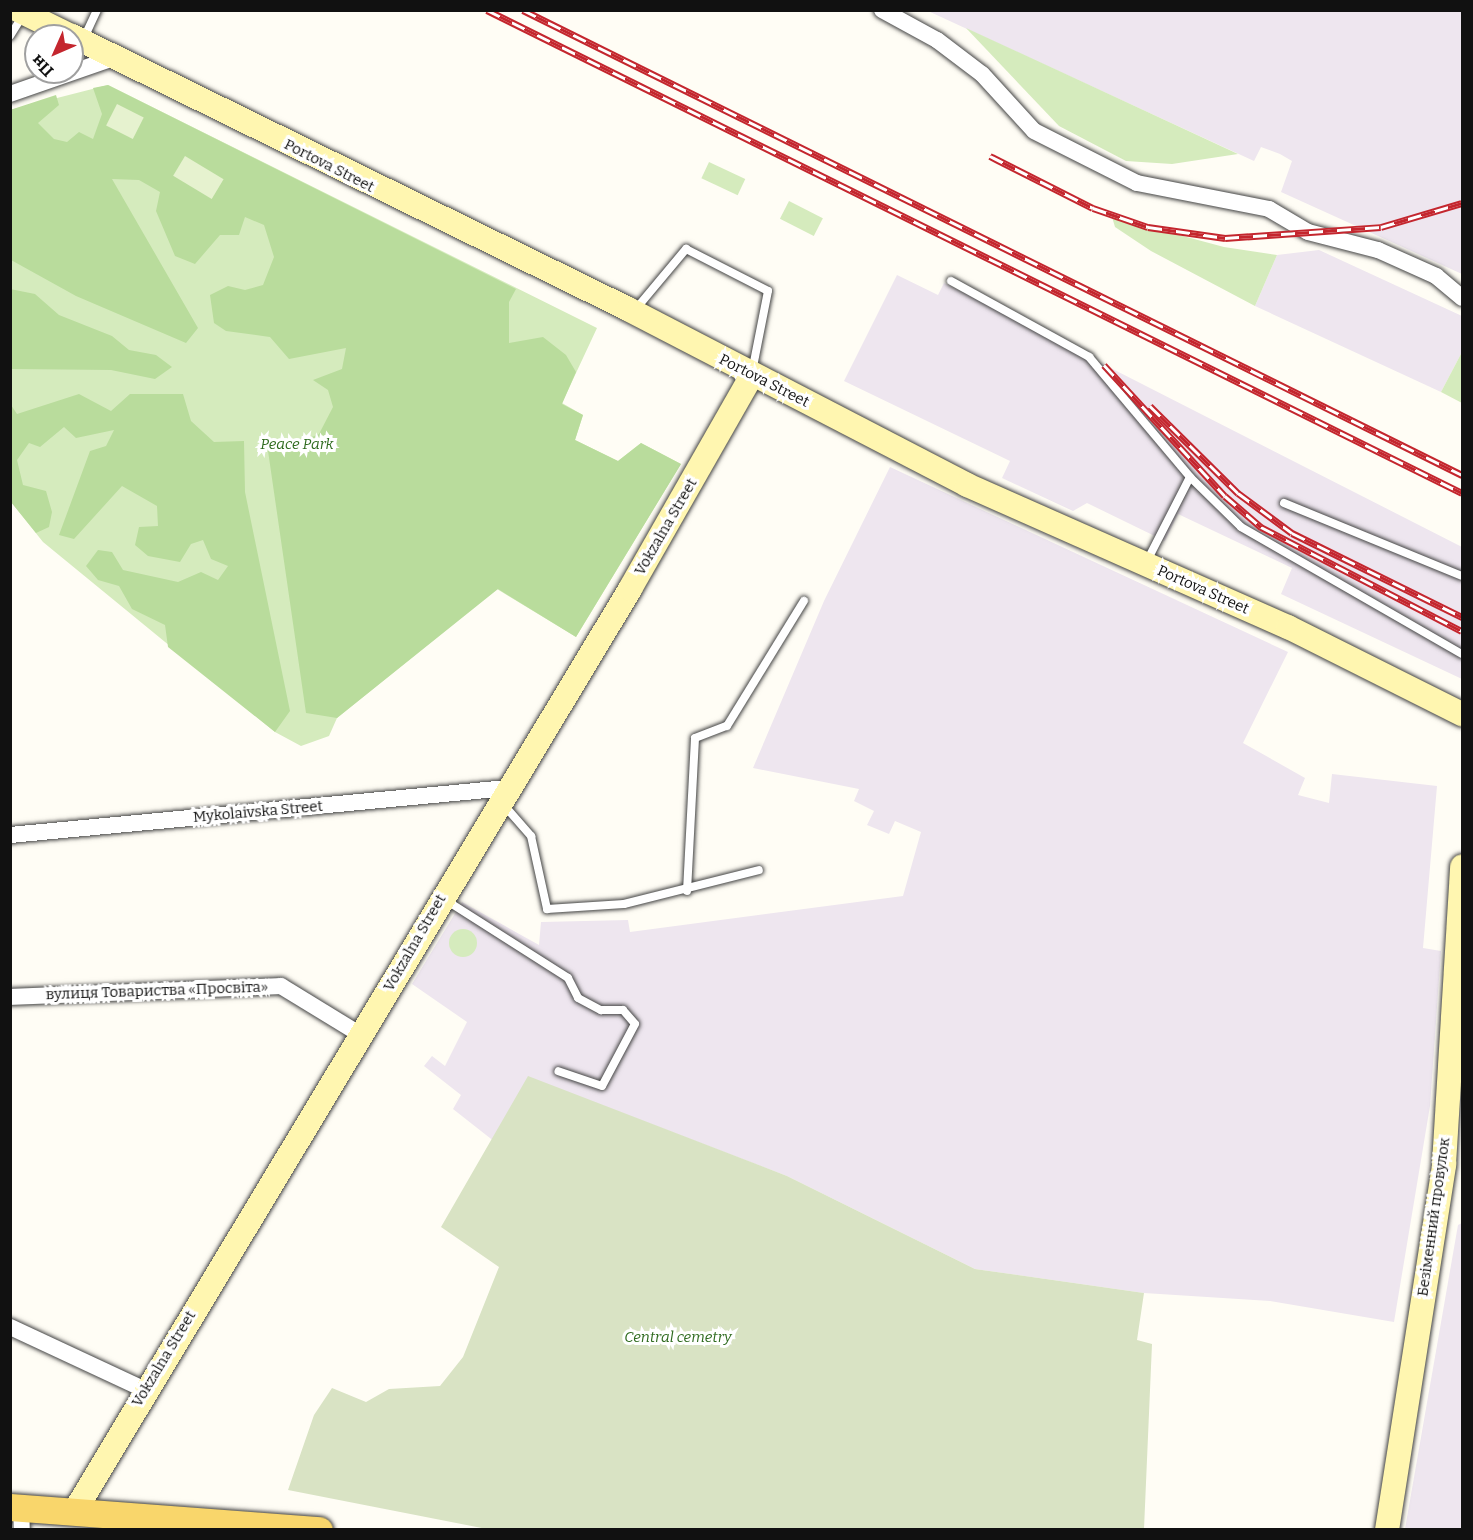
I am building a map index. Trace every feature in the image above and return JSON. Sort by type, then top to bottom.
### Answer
[{"type":"main road","points":[[18,1514],[76,1509],[320,1530]]},
{"type":"street","points":[[882,10],[937,40],[982,74],[1034,130],[1137,183],[1269,209],[1308,232],[1378,250],[1436,276],[1462,298]]},
{"type":"street","name":"Portova Street","points":[[21,12],[46,24]]},
{"type":"street","name":"Portova Street","points":[[84,42],[634,312],[967,485],[1145,564],[1462,714]]},
{"type":"street","points":[[10,94],[116,57]]},
{"type":"street","name":"Vokzalna Street","points":[[76,1509],[145,1390],[361,1035],[502,794],[630,589],[752,375]]},
{"type":"street","name":"Mykolaivska Street","points":[[10,835],[502,794]]},
{"type":"street","name":"Безіменний провулок","points":[[1387,1530],[1444,1164],[1462,867]]},
{"type":"street","name":"вулиця Товариства «Просвіта»","points":[[10,997],[281,986],[361,1035]]},
{"type":"street","points":[[10,1327],[145,1390]]},
{"type":"lane","points":[[84,27],[97,10]]},
{"type":"lane","points":[[10,36],[21,12]]},
{"type":"lane","points":[[634,312],[686,249],[768,291],[752,375]]},
{"type":"lane","points":[[951,281],[1089,357],[1190,477],[1241,526],[1462,654]]},
{"type":"lane","points":[[1145,564],[1190,477]]},
{"type":"lane","points":[[1284,503],[1462,576]]},
{"type":"lane","points":[[687,891],[695,738],[727,726],[804,601]]},
{"type":"lane","points":[[502,794],[531,836],[547,909],[624,904],[687,891],[759,870]]},
{"type":"lane","points":[[441,898],[568,978],[578,998],[602,1010],[623,1010],[635,1024],[602,1086],[558,1071]]},
{"type":"shaded area","points":[[928,11],[1462,11],[1462,274],[1281,192],[1292,161],[1280,154],[1261,147],[1254,161]]},
{"type":"shaded area","points":[[1319,250],[1462,316],[1462,352],[1441,392],[1255,306],[1277,255]]},
{"type":"shaded area","points":[[897,275],[938,295],[944,283],[1462,547],[1462,679],[1281,594],[1292,568],[1178,514],[1165,541],[1087,503],[1073,511],[1002,478],[1010,461],[844,381]]},
{"type":"shaded area","points":[[890,467],[1288,652],[1243,743],[1305,778],[1298,795],[1329,803],[1332,774],[1437,786],[1423,948],[1441,951],[1430,1106],[1394,1322],[1270,1301],[1144,1293],[975,1269],[787,1176],[528,1077],[495,1142],[453,1109],[461,1095],[424,1066],[432,1056],[445,1066],[467,1022],[412,984],[462,902],[539,945],[541,922],[628,920],[630,932],[903,896],[921,832],[895,821],[889,834],[867,825],[874,811],[854,801],[859,789],[753,768],[824,601]]},
{"type":"shaded area","points":[[1462,1223],[1462,1529],[1405,1529],[1458,1225]]},
{"type":"green space","points":[[966,28],[1238,154],[1172,164],[1126,161],[1059,126]]},
{"type":"green space","name":"Peace Park","points":[[108,85],[597,328],[562,403],[583,415],[575,440],[618,461],[641,443],[681,464],[576,637],[497,589],[337,718],[329,736],[301,746],[275,732],[43,542],[11,502],[10,110]]},
{"type":"green space","name":"Peace Park","points":[[108,85],[516,289],[509,302],[509,343],[543,337],[566,355],[576,372],[562,404],[583,415],[575,440],[618,461],[641,443],[681,464],[576,637],[498,589],[337,718],[306,713],[267,444],[281,450],[319,434],[333,407],[328,390],[313,380],[342,369],[346,348],[289,359],[270,337],[226,331],[214,323],[210,295],[228,286],[245,290],[263,285],[274,257],[264,225],[245,217],[239,235],[220,235],[195,264],[175,256],[156,211],[160,192],[139,180],[112,179],[198,328],[186,343],[76,296],[11,260],[10,110],[56,95],[59,105],[38,123],[54,139],[67,142],[79,132],[93,139],[102,114],[93,88]]},
{"type":"green space","points":[[117,104],[144,118],[133,139],[106,125]]},
{"type":"green space","points":[[185,156],[224,179],[212,199],[173,176]]},
{"type":"green space","points":[[709,162],[745,179],[738,195],[701,178]]},
{"type":"green space","points":[[789,201],[823,218],[814,236],[780,219]]},
{"type":"green space","points":[[1112,217],[1224,247],[1277,255],[1255,306],[1151,251],[1115,227]]},
{"type":"green space","points":[[10,289],[35,294],[59,315],[112,336],[129,350],[156,355],[172,367],[155,379],[111,370],[11,369]]},
{"type":"green space","points":[[1462,352],[1462,403],[1441,392]]},
{"type":"green space","points":[[79,394],[111,411],[130,394],[183,394],[191,421],[214,442],[244,441],[245,492],[290,711],[275,732],[168,647],[165,625],[132,609],[119,586],[98,580],[86,566],[98,550],[112,552],[123,570],[178,582],[201,572],[218,580],[228,566],[211,559],[203,540],[191,544],[180,562],[148,556],[135,545],[139,527],[158,526],[157,506],[122,486],[74,539],[59,535],[90,451],[106,446],[114,430],[76,438],[64,427],[40,447],[29,443],[17,460],[23,485],[46,491],[52,512],[49,527],[36,533],[11,502],[11,405],[17,414]]},
{"type":"green space","points":[[463,929],[473,933],[477,943],[473,953],[463,957],[453,953],[449,943],[453,933]]},
{"type":"green space","name":"Central cemetry","points":[[528,1076],[787,1176],[975,1269],[1144,1293],[1137,1340],[1152,1344],[1144,1529],[492,1530],[288,1490],[314,1415],[332,1388],[366,1402],[389,1389],[440,1386],[463,1357],[499,1267],[441,1227]]},
{"type":"railway","points":[[487,10],[1462,493]]},
{"type":"railway","points":[[523,10],[1462,475]]},
{"type":"railway","points":[[990,156],[1093,208],[1148,227],[1225,238],[1381,227],[1462,203]]},
{"type":"railway","points":[[1104,365],[1225,496],[1261,527],[1462,631]]},
{"type":"railway","points":[[1150,406],[1238,493],[1292,533],[1462,617]]}]
